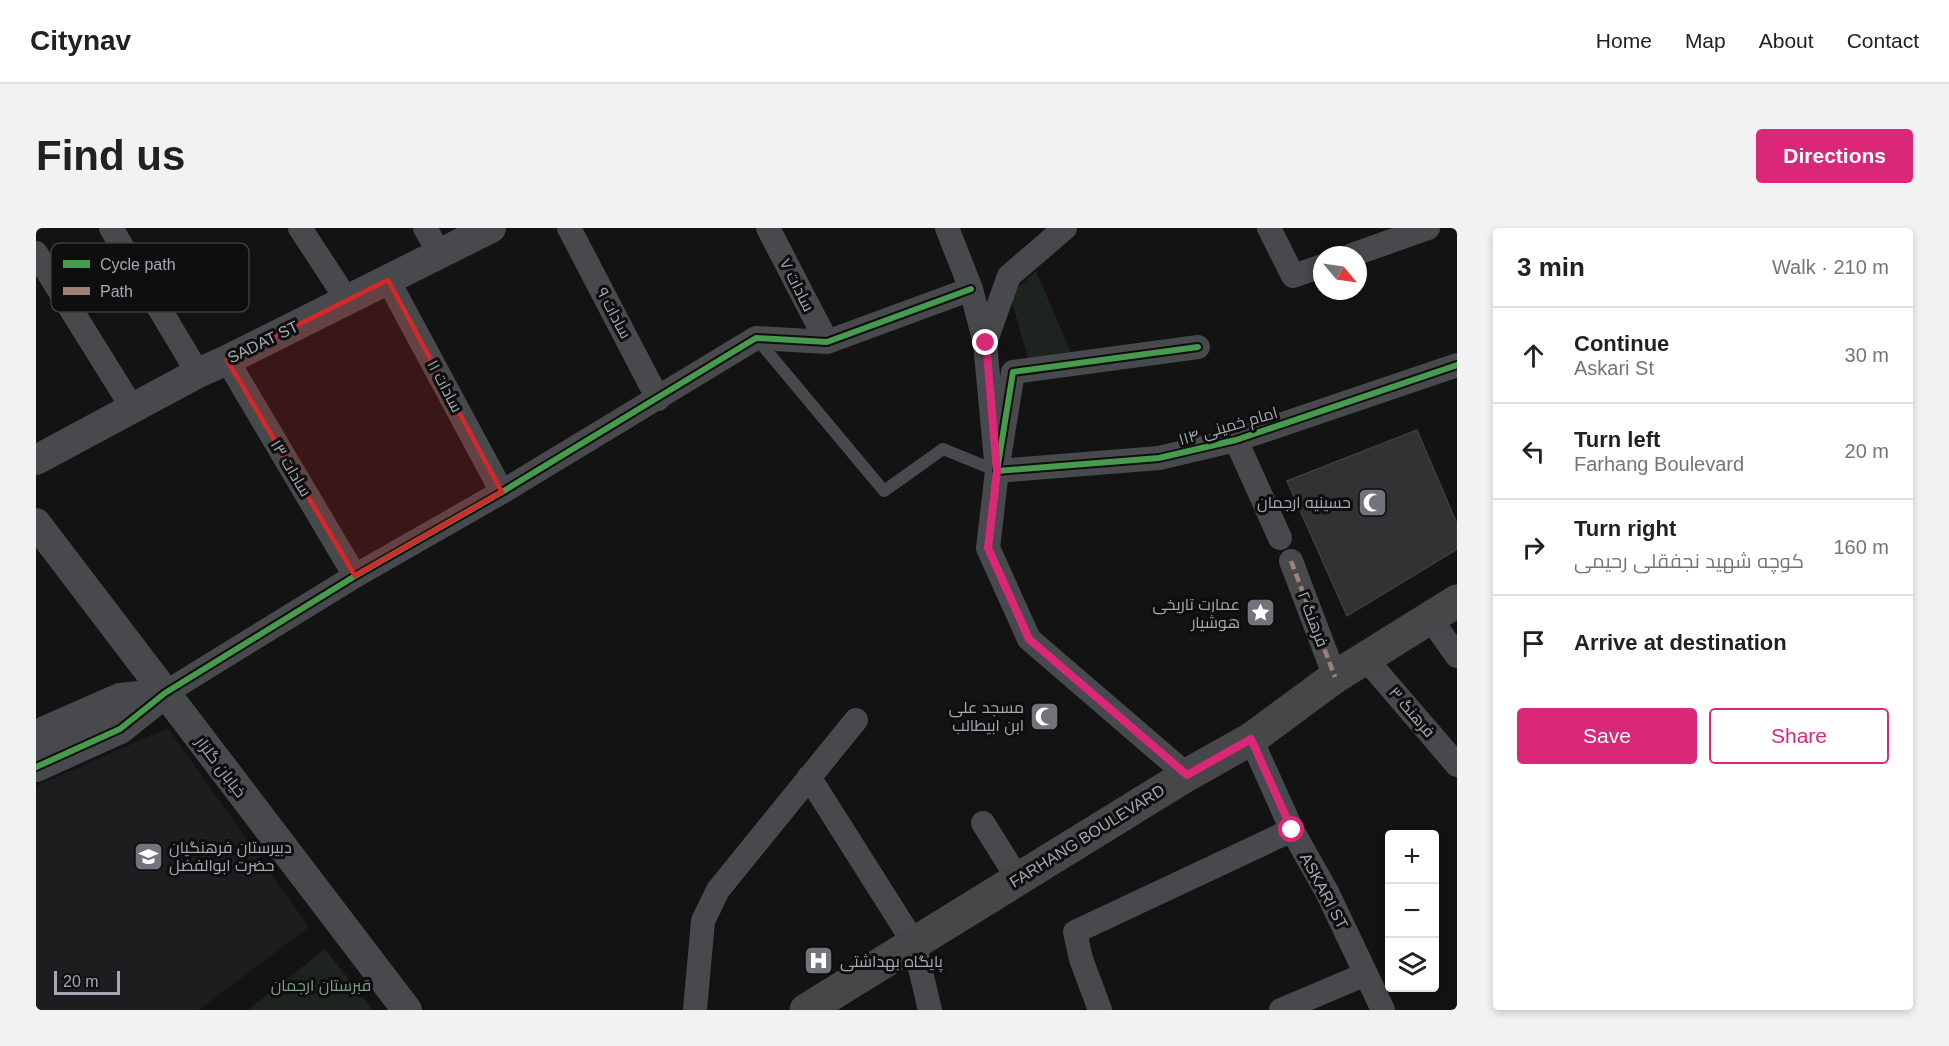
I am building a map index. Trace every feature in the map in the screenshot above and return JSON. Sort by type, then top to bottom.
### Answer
[{"type":"main road","name":"FARHANG BOULEVARD","points":[[806,1010],[1187,775],[1251,739],[1335,677],[1457,601]]},
{"type":"street","points":[[111,228],[120,243]]},
{"type":"street","points":[[300,228],[347,300]]},
{"type":"street","points":[[425,228],[440,254]]},
{"type":"street","name":"SADAT ST","points":[[36,460],[198,373],[491,228]]},
{"type":"street","name":"سادات ۹","points":[[569,228],[658,399]]},
{"type":"street","name":"سادات ۷","points":[[768,228],[827,342]]},
{"type":"street","points":[[947,228],[971,289],[986,343],[997,471]]},
{"type":"street","points":[[986,343],[1009,276],[1065,228]]},
{"type":"street","points":[[1269,228],[1293,276],[1313,269]]},
{"type":"street","points":[[1367,250],[1428,228]]},
{"type":"street","points":[[36,253],[51,277]]},
{"type":"street","name":"سادات ۱۱","points":[[388,280],[502,492]]},
{"type":"street","points":[[36,767],[120,729],[165,693],[355,576],[502,492],[756,339],[827,342],[971,289]]},
{"type":"street","points":[[73,312],[133,409]]},
{"type":"street","points":[[161,312],[198,373]]},
{"type":"street","points":[[1187,775],[1029,639],[988,548],[997,471],[1013,372],[1198,347]]},
{"type":"street","name":"سادات ۱۳","points":[[227,360],[355,576]]},
{"type":"street","name":"امام خمینی ۱۱۴","points":[[997,471],[1158,458],[1236,440],[1457,365]]},
{"type":"street","points":[[1236,440],[1280,538]]},
{"type":"street","name":"خیابان گلزار","points":[[36,523],[407,1010]]},
{"type":"street","name":"فرهنگ ۲","points":[[1291,561],[1335,677]]},
{"type":"street","points":[[1430,618],[1457,656]]},
{"type":"street","name":"فرهنگ ۳","points":[[1366,659],[1457,765]]},
{"type":"street","points":[[36,735],[120,698],[165,693]]},
{"type":"street","points":[[695,1010],[703,921],[718,890],[856,720]]},
{"type":"street","name":"ASKARI ST","points":[[1251,739],[1292,830],[1327,892],[1383,1010]]},
{"type":"street","points":[[809,777],[914,943],[930,1010]]},
{"type":"street","points":[[983,823],[1018,879]]},
{"type":"street","points":[[1100,1010],[1081,958],[1075,932],[1292,830]]},
{"type":"street","points":[[1281,1010],[1366,974]]},
{"type":"lane","points":[[756,339],[884,491],[943,449],[997,471]]},
{"type":"highlighted area","points":[[388,280],[502,492],[355,576],[227,360]]},
{"type":"shaded area","name":"دبیرستان فرهنگیان حضرت ابوالفضل","points":[[168,728],[309,927],[198,1010],[36,1010],[36,786]]},
{"type":"green space","points":[[1036,271],[1071,353],[1029,362],[1010,295]]},
{"type":"green space","name":"قبرستان ارجمان","points":[[325,949],[373,1010],[248,1010]]},
{"type":"building","name":"حسینیه ارجمان","points":[[1417,430],[1457,524],[1457,549],[1347,616],[1287,481]]},
{"type":"marked path","points":[[1291,561],[1335,677]]},
{"type":"cycle path","points":[[36,767],[120,729],[165,693],[355,576],[502,492],[756,338],[827,342],[971,289]]},
{"type":"cycle path","points":[[1198,347],[1013,372],[997,471],[1159,458],[1236,440],[1457,365]]},
{"type":"place","name":"حسینیه ارجمان","points":[[1372,502]]},
{"type":"place","name":"عمارت تاریخی هوشیار","points":[[1261,613]]},
{"type":"place","name":"مسجد علی ابن ابیطالب","points":[[1045,716]]},
{"type":"place","name":"دبیرستان فرهنگیان حضرت ابوالفضل","points":[[148,856]]},
{"type":"place","name":"پایگاه بهداشتی","points":[[819,961]]},
{"type":"route","points":[[986,343],[997,471],[988,548],[1029,639],[1187,775],[1251,739],[1292,830]]}]
